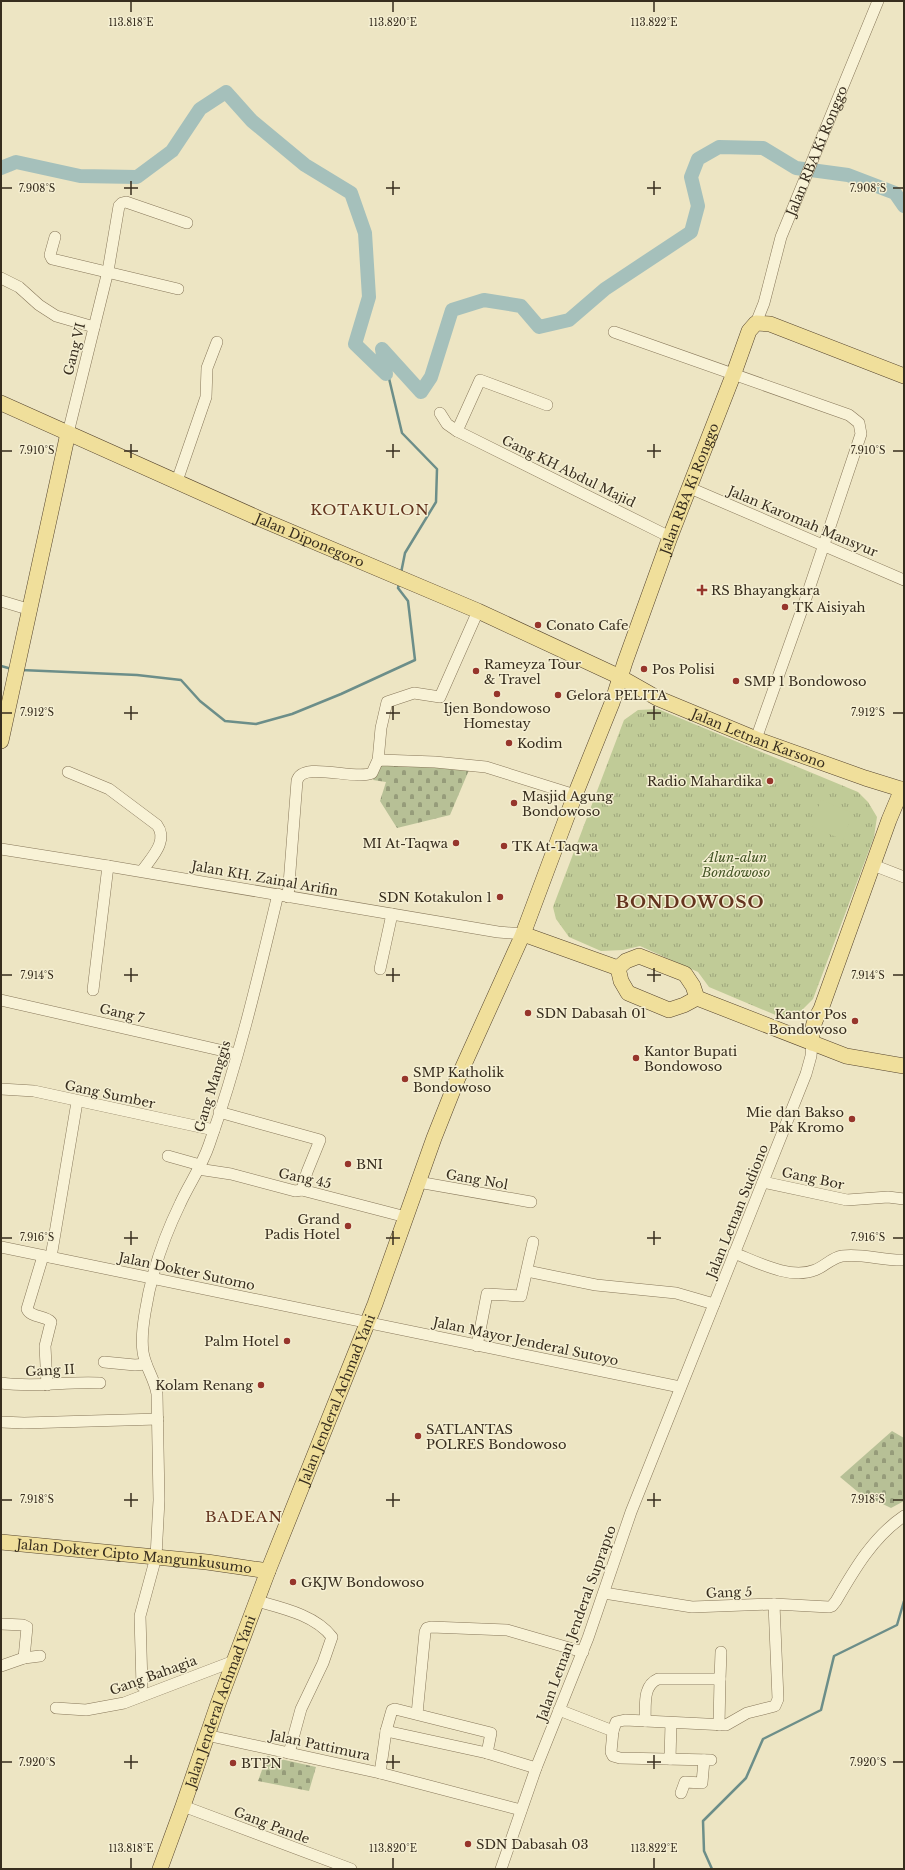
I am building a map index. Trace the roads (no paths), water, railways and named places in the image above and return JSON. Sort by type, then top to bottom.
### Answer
[{"type":"main road","name":"Jalan RBA Ki Ronggo","points":[[574,795],[608,713],[670,537],[749,331],[763,324]]},
{"type":"main road","points":[[763,324],[904,376]]},
{"type":"main road","name":"Jalan Diponegoro","points":[[1,403],[258,518],[478,610],[620,677]]},
{"type":"main road","points":[[1,741],[4,713],[16,680],[68,433]]},
{"type":"main road","name":"Jalan Letnan Karsono","points":[[620,677],[656,698],[756,739],[865,778],[903,788]]},
{"type":"main road","points":[[812,1043],[811,1030],[813,1022],[821,1009],[889,820],[903,788]]},
{"type":"main road","name":"Jalan Jenderal Achmad Yani","points":[[160,1869],[183,1806],[206,1735],[268,1571],[367,1322],[457,1080],[523,934],[574,795]]},
{"type":"main road","points":[[523,934],[618,968]]},
{"type":"main road","points":[[618,968],[626,961],[639,956],[685,974],[693,986],[697,998]]},
{"type":"main road","points":[[618,968],[621,981],[628,993],[669,1010],[684,1005],[697,998],[846,1056],[904,1066]]},
{"type":"main road","name":"Jalan Dokter Cipto Mangunkusumo","points":[[1,1542],[206,1562],[268,1571]]},
{"type":"street","name":"Jalan RBA Ki Ronggo","points":[[763,324],[764,303],[781,237],[878,1]]},
{"type":"street","name":"Gang VI","points":[[68,433],[108,271],[116,223],[122,203],[126,202],[186,223]]},
{"type":"street","points":[[55,237],[50,255],[52,259],[108,271],[178,289]]},
{"type":"street","points":[[1,278],[19,287],[39,305],[56,316],[94,327]]},
{"type":"street","points":[[614,332],[734,373],[849,415],[859,423],[861,434],[756,739]]},
{"type":"street","points":[[177,481],[206,397],[206,368],[217,342]]},
{"type":"street","points":[[457,431],[480,380],[548,405]]},
{"type":"street","name":"Gang KH Abdul Majid","points":[[440,413],[446,424],[457,431],[670,537]]},
{"type":"street","name":"Jalan Karomah Mansyur","points":[[690,488],[904,580]]},
{"type":"street","points":[[1,601],[30,610]]},
{"type":"street","points":[[478,610],[440,697],[414,693],[387,702],[381,728],[378,761],[410,760],[478,766],[574,795]]},
{"type":"street","name":"Gang Manggis","points":[[142,1686],[140,1616],[156,1557],[159,1500],[156,1384],[146,1364],[142,1350],[142,1337],[152,1278],[160,1249],[180,1203],[199,1167],[214,1130],[237,1054],[260,969],[283,896],[299,776],[310,772],[369,775],[373,772],[378,761]]},
{"type":"street","points":[[68,772],[109,788],[157,825],[161,831],[161,842],[142,871]]},
{"type":"street","name":"Jalan KH. Zainal Arifin","points":[[1,849],[142,871],[498,932],[523,934]]},
{"type":"street","points":[[873,865],[904,877]]},
{"type":"street","points":[[93,990],[108,866]]},
{"type":"street","points":[[380,969],[392,914]]},
{"type":"street","name":"Gang 7","points":[[1,1000],[237,1054]]},
{"type":"street","name":"Jalan Letnan Sudiono","points":[[680,1387],[764,1182],[806,1074],[811,1056],[812,1043]]},
{"type":"street","name":"Gang Sumber","points":[[1,1089],[34,1091],[77,1102],[214,1130]]},
{"type":"street","points":[[47,1385],[45,1346],[51,1322],[48,1319],[31,1314],[27,1309],[47,1256],[77,1102]]},
{"type":"street","points":[[219,1112],[320,1140],[307,1172],[302,1190]]},
{"type":"street","name":"Gang 45","points":[[168,1156],[199,1167],[295,1191],[302,1190],[406,1216]]},
{"type":"street","name":"Gang Nol","points":[[418,1182],[531,1202]]},
{"type":"street","name":"Gang Bor","points":[[764,1182],[847,1200],[888,1197],[904,1199]]},
{"type":"street","points":[[477,1346],[487,1294],[521,1296],[533,1242]]},
{"type":"street","name":"Jalan Dokter Sutomo","points":[[1,1247],[367,1322]]},
{"type":"street","points":[[734,1253],[795,1273],[815,1270],[841,1256],[857,1255],[904,1260]]},
{"type":"street","points":[[527,1271],[596,1285],[670,1292],[714,1304]]},
{"type":"street","name":"Jalan Mayor Jenderal Sutoyo","points":[[367,1322],[680,1387]]},
{"type":"street","points":[[104,1362],[135,1365],[146,1364]]},
{"type":"street","name":"Gang II","points":[[1,1383],[17,1385],[47,1385],[72,1382],[100,1383]]},
{"type":"street","name":"Jalan Letnan Jenderal Suprapto","points":[[501,1869],[536,1768],[583,1652],[631,1512],[680,1387]]},
{"type":"street","points":[[1,1422],[24,1423],[158,1418]]},
{"type":"street","name":"Gang 5","points":[[604,1593],[692,1607],[774,1604],[829,1607],[836,1601],[858,1563],[871,1547],[904,1516]]},
{"type":"street","points":[[257,1601],[280,1607],[314,1621],[327,1630],[332,1637],[323,1663],[302,1709],[289,1753]]},
{"type":"street","points":[[681,1793],[684,1782],[702,1783],[708,1760],[620,1758],[614,1756],[611,1752],[613,1732],[616,1722],[619,1720],[726,1725],[747,1713],[775,1706],[778,1703],[774,1604]]},
{"type":"street","points":[[1,1624],[23,1625],[27,1627],[24,1658]]},
{"type":"street","points":[[417,1714],[425,1632],[427,1628],[431,1626],[506,1630],[583,1652]]},
{"type":"street","points":[[719,1725],[721,1652]]},
{"type":"street","points":[[1,1666],[24,1658],[40,1656]]},
{"type":"street","name":"Gang Bahagia","points":[[56,1708],[86,1710],[124,1703],[232,1666]]},
{"type":"street","points":[[645,1721],[647,1693],[651,1682],[658,1679],[720,1679]]},
{"type":"street","points":[[380,1772],[386,1731],[392,1710],[395,1709],[491,1733],[487,1753]]},
{"type":"street","points":[[559,1710],[613,1732]]},
{"type":"street","points":[[670,1759],[671,1723]]},
{"type":"street","points":[[386,1731],[487,1753],[536,1768]]},
{"type":"street","name":"Jalan Pattimura","points":[[206,1735],[380,1772],[521,1810]]},
{"type":"street","name":"Gang Pande","points":[[183,1806],[351,1869]]},
{"type":"waterway","points":[[1,168],[16,162],[80,176],[137,177],[172,151],[200,109],[226,92],[252,121],[305,165],[351,193],[365,233],[369,297],[355,344],[386,374],[382,349],[421,392],[431,377],[452,310],[484,300],[521,306],[539,327],[569,320],[605,289],[691,232],[698,206],[691,177],[698,159],[719,147],[763,148],[796,168],[848,175],[895,193],[904,206]]},
{"type":"waterway","points":[[382,349],[402,433],[437,469],[436,502],[405,553],[401,573]]},
{"type":"waterway","points":[[21,670],[137,675],[181,680],[200,701],[225,721],[256,724],[292,714],[341,694],[415,660],[408,601],[398,588],[399,584]]},
{"type":"waterway","points":[[1,666],[12,669]]},
{"type":"waterway","points":[[712,1869],[704,1851],[703,1821],[746,1778],[763,1739],[821,1710],[834,1656],[897,1625],[904,1601]]},
{"type":"place","name":"RS Bhayangkara","points":[[702,590]]},
{"type":"place","name":"TK Aisiyah","points":[[785,607]]},
{"type":"place","name":"Conato Cafe","points":[[538,625]]},
{"type":"place","name":"Pos Polisi","points":[[644,669]]},
{"type":"place","name":"Rameyza Tour & Travel","points":[[476,671]]},
{"type":"place","name":"SMP 1 Bondowoso","points":[[736,681]]},
{"type":"place","name":"Ijen Bondowoso Homestay","points":[[497,694]]},
{"type":"place","name":"Gelora PELITA","points":[[558,695]]},
{"type":"place","name":"Kodim","points":[[509,743]]},
{"type":"place","name":"Radio Mahardika","points":[[770,781]]},
{"type":"place","name":"Masjid Agung Bondowoso","points":[[514,803]]},
{"type":"place","name":"MI At-Taqwa","points":[[456,843]]},
{"type":"place","name":"TK At-Taqwa","points":[[504,846]]},
{"type":"place","name":"SDN Kotakulon 1","points":[[500,897]]},
{"type":"place","name":"SDN Dabasah 01","points":[[528,1013]]},
{"type":"place","name":"Kantor Pos Bondowoso","points":[[855,1021]]},
{"type":"place","name":"Kantor Bupati Bondowoso","points":[[636,1058]]},
{"type":"place","name":"SMP Katholik Bondowoso","points":[[405,1079]]},
{"type":"place","name":"Mie dan Bakso Pak Kromo","points":[[852,1119]]},
{"type":"place","name":"BNI","points":[[348,1164]]},
{"type":"place","name":"Grand Padis Hotel","points":[[348,1226]]},
{"type":"place","name":"Palm Hotel","points":[[287,1341]]},
{"type":"place","name":"Kolam Renang","points":[[261,1385]]},
{"type":"place","name":"SATLANTAS POLRES Bondowoso","points":[[418,1436]]},
{"type":"place","name":"GKJW Bondowoso","points":[[293,1582]]},
{"type":"place","name":"BTPN","points":[[233,1763]]},
{"type":"place","name":"SDN Dabasah 03","points":[[468,1844]]},
{"type":"district","name":"KOTAKULON","points":[[370,510]]},
{"type":"district","name":"BONDOWOSO","points":[[690,902]]},
{"type":"district","name":"BADEAN","points":[[244,1517]]},
{"type":"park label","name":"Alun-alun Bondowoso","points":[[736,864]]}]
